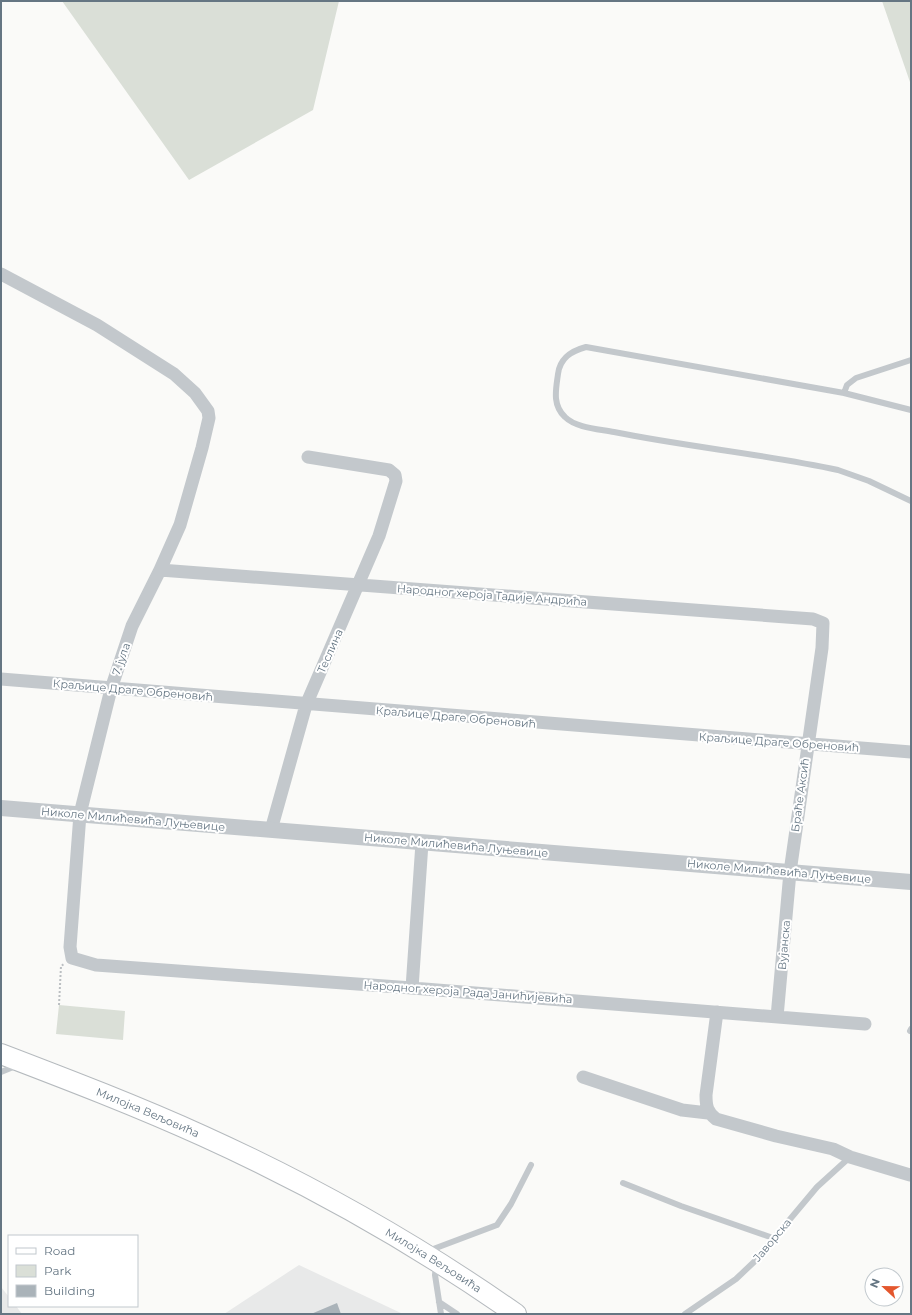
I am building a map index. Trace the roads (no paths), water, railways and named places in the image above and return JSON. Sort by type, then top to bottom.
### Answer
[{"type":"main road","name":"Милојка Вељовића","points":[[1,1054],[203,1136],[327,1198],[430,1257],[516,1314]]},
{"type":"street","name":"7. јула","points":[[1,274],[96,325],[174,374],[199,397],[208,411],[209,418],[194,480],[180,525],[160,570],[132,626],[111,689],[80,814],[70,947],[72,958]]},
{"type":"street","name":"Теслина","points":[[271,830],[306,704],[360,584],[392,499],[396,481],[395,475],[389,470],[308,457]]},
{"type":"street","name":"Народног хероја Тадије Андрића","points":[[160,570],[813,619],[823,623]]},
{"type":"street","name":"Браће Аксић","points":[[790,872],[822,648],[823,623]]},
{"type":"street","name":"Краљице Драге Обреновић","points":[[1,678],[111,689],[911,752]]},
{"type":"street","name":"Николе Милићевића Луњевице","points":[[1,808],[911,882]]},
{"type":"street","points":[[412,988],[422,843]]},
{"type":"street","name":"Вујанска","points":[[777,1017],[790,872]]},
{"type":"street","name":"Народног хероја Рада Јанићијевића","points":[[72,958],[96,965],[412,988],[865,1024]]},
{"type":"street","points":[[708,1113],[706,1095],[717,1012]]},
{"type":"street","points":[[583,1077],[682,1110],[708,1113],[716,1119],[776,1136],[818,1144],[850,1157],[911,1175]]},
{"type":"lane","points":[[911,410],[844,393],[586,347],[570,354],[560,364],[556,393],[557,406],[560,412],[569,421],[575,424],[838,470],[870,481],[911,501]]},
{"type":"lane","points":[[844,393],[847,384],[856,378],[911,360]]},
{"type":"lane","points":[[1,1072],[22,1062]]},
{"type":"lane","name":"Јаворска","points":[[684,1314],[736,1279],[755,1261],[817,1187],[850,1157]]},
{"type":"lane","points":[[441,1314],[430,1257],[497,1226],[508,1211],[531,1165]]},
{"type":"lane","points":[[623,1183],[681,1206],[773,1238]]},
{"type":"lane","points":[[439,1302],[457,1314]]}]
